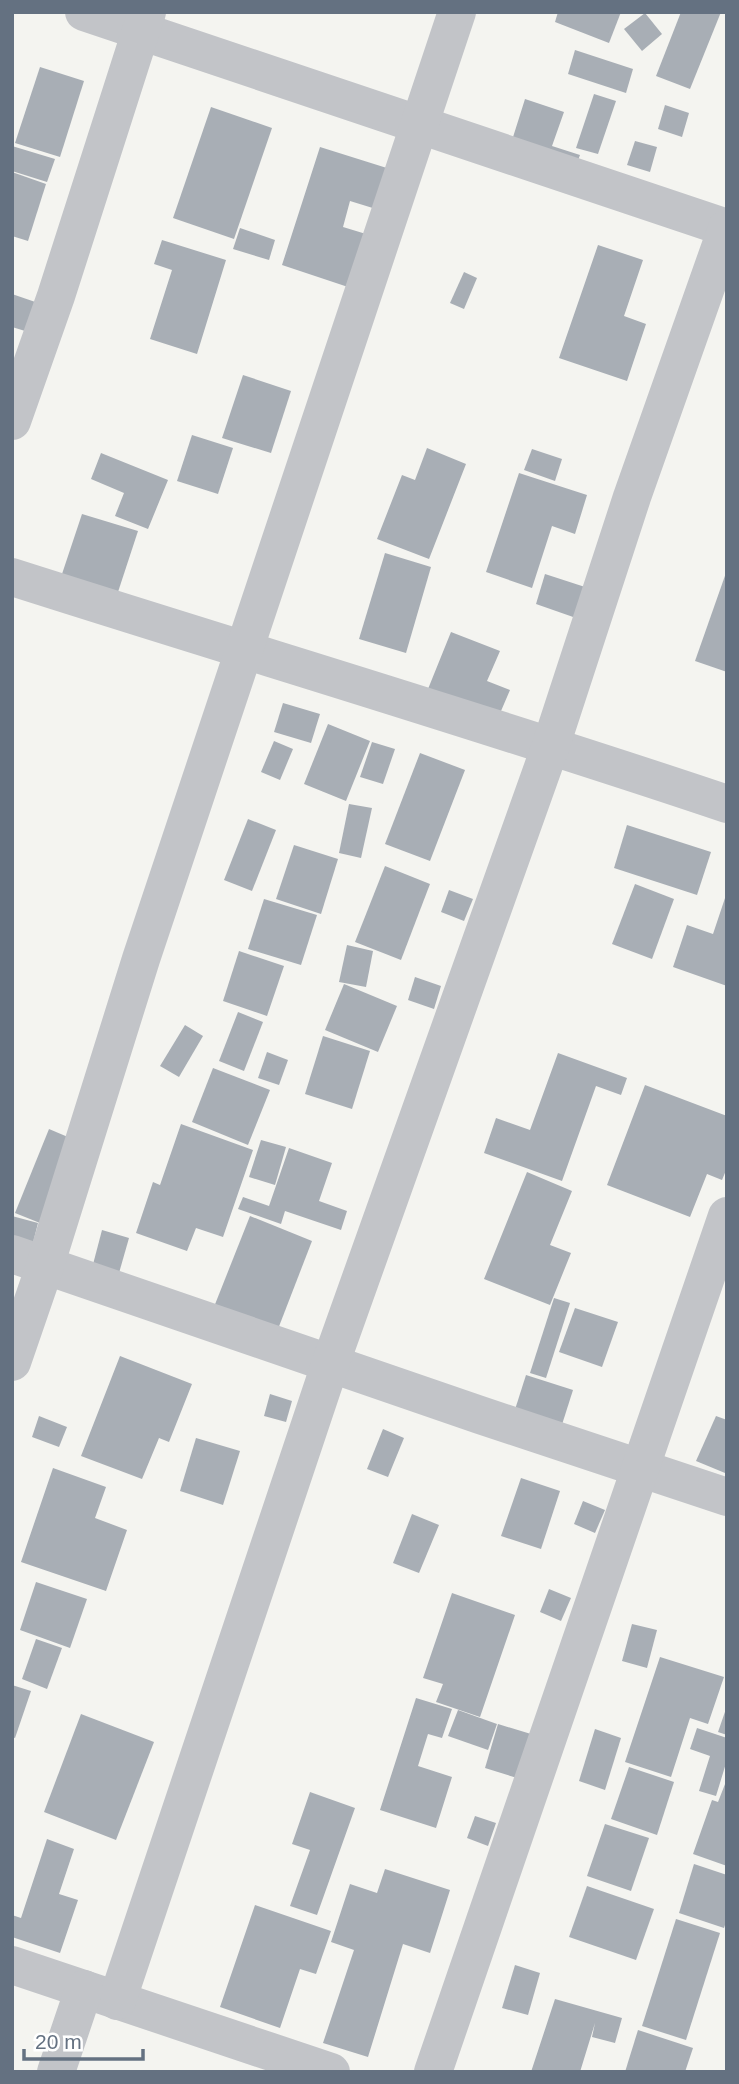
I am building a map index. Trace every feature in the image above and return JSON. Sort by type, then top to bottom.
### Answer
[{"type":"street","points":[[56,2072],[101,1995],[551,745],[632,497],[727,228],[418,126],[143,22],[84,12]]},
{"type":"street","points":[[12,1362],[29,1260],[141,959],[246,652],[457,12]]},
{"type":"street","points":[[12,421],[56,296],[143,22]]},
{"type":"street","points":[[12,577],[551,745],[727,804]]},
{"type":"street","points":[[433,2072],[727,1216]]},
{"type":"street","points":[[29,1260],[727,1497]]},
{"type":"street","points":[[12,1965],[331,2072]]},
{"type":"building","points":[[558,12],[621,12],[609,43],[555,22]]},
{"type":"building","points":[[681,12],[721,12],[690,89],[656,76]]},
{"type":"building","points":[[645,13],[662,34],[642,51],[624,29]]},
{"type":"building","points":[[575,50],[633,69],[626,93],[568,74]]},
{"type":"building","points":[[40,67],[84,81],[60,157],[15,143]]},
{"type":"building","points":[[594,94],[616,101],[598,154],[576,148]]},
{"type":"building","points":[[525,99],[564,112],[552,146],[580,155],[572,176],[508,153]]},
{"type":"building","points":[[665,105],[689,113],[682,137],[658,129]]},
{"type":"building","points":[[211,107],[272,128],[234,239],[173,218]]},
{"type":"building","points":[[635,141],[657,147],[650,172],[627,165]]},
{"type":"building","points":[[12,146],[55,159],[47,182],[12,171]]},
{"type":"building","points":[[320,147],[390,169],[376,209],[350,201],[343,227],[366,234],[348,287],[282,265]]},
{"type":"building","points":[[12,172],[46,184],[28,241],[12,236]]},
{"type":"building","points":[[240,228],[275,240],[269,260],[233,249]]},
{"type":"building","points":[[162,240],[226,260],[197,354],[150,339],[172,270],[154,264]]},
{"type":"building","points":[[598,245],[643,260],[624,316],[646,324],[627,381],[559,358]]},
{"type":"building","points":[[464,272],[477,278],[464,309],[450,303]]},
{"type":"building","points":[[12,294],[44,305],[35,334],[12,327]]},
{"type":"building","points":[[243,375],[291,391],[271,453],[222,438]]},
{"type":"building","points":[[192,435],[233,448],[218,494],[177,481]]},
{"type":"building","points":[[427,448],[466,464],[429,559],[377,539],[402,475],[415,480]]},
{"type":"building","points":[[532,449],[562,459],[555,481],[524,470]]},
{"type":"building","points":[[101,453],[168,480],[148,529],[115,516],[124,493],[91,479]]},
{"type":"building","points":[[519,473],[587,495],[575,534],[552,526],[532,588],[486,572]]},
{"type":"building","points":[[82,514],[138,531],[118,592],[62,574]]},
{"type":"building","points":[[385,553],[431,567],[406,653],[359,639]]},
{"type":"building","points":[[727,570],[727,672],[695,661]]},
{"type":"building","points":[[545,574],[585,587],[576,618],[536,604]]},
{"type":"building","points":[[451,632],[500,651],[487,681],[510,690],[498,718],[428,689]]},
{"type":"building","points":[[283,703],[320,714],[311,743],[274,732]]},
{"type":"building","points":[[328,724],[370,741],[346,801],[304,784]]},
{"type":"building","points":[[274,741],[293,749],[280,780],[261,772]]},
{"type":"building","points":[[372,742],[395,749],[383,784],[360,777]]},
{"type":"building","points":[[420,753],[465,770],[430,861],[385,844]]},
{"type":"building","points":[[349,804],[372,808],[361,858],[339,853]]},
{"type":"building","points":[[248,819],[276,830],[252,891],[224,880]]},
{"type":"building","points":[[627,825],[711,852],[697,895],[614,868]]},
{"type":"building","points":[[294,845],[338,859],[321,914],[276,899]]},
{"type":"building","points":[[385,866],[430,884],[401,960],[355,942]]},
{"type":"building","points":[[635,884],[674,899],[652,959],[612,944]]},
{"type":"building","points":[[449,890],[473,899],[464,921],[441,912]]},
{"type":"building","points":[[726,895],[727,986],[673,967],[687,925],[713,934]]},
{"type":"building","points":[[264,899],[317,915],[301,965],[248,949]]},
{"type":"building","points":[[347,945],[373,951],[366,987],[339,982]]},
{"type":"building","points":[[239,951],[284,966],[267,1016],[223,1001]]},
{"type":"building","points":[[415,977],[441,986],[434,1009],[408,1000]]},
{"type":"building","points":[[344,984],[397,1006],[378,1052],[325,1030]]},
{"type":"building","points":[[238,1012],[263,1022],[244,1071],[219,1061]]},
{"type":"building","points":[[185,1025],[203,1036],[179,1077],[160,1066]]},
{"type":"building","points":[[323,1036],[370,1051],[352,1109],[305,1094]]},
{"type":"building","points":[[267,1052],[288,1060],[279,1085],[258,1078]]},
{"type":"building","points":[[558,1053],[627,1078],[621,1095],[596,1086],[562,1181],[484,1153],[496,1118],[530,1130]]},
{"type":"building","points":[[213,1068],[270,1090],[248,1145],[192,1122]]},
{"type":"building","points":[[645,1085],[727,1116],[727,1168],[722,1180],[707,1174],[690,1217],[607,1185]]},
{"type":"building","points":[[181,1124],[253,1150],[223,1237],[196,1228],[187,1251],[136,1233],[153,1182],[160,1185]]},
{"type":"building","points":[[49,1129],[75,1140],[40,1223],[15,1213]]},
{"type":"building","points":[[261,1140],[286,1147],[275,1185],[249,1177]]},
{"type":"building","points":[[289,1148],[332,1163],[319,1201],[347,1211],[341,1230],[285,1211],[281,1224],[238,1209],[243,1197],[269,1206]]},
{"type":"building","points":[[527,1172],[572,1191],[550,1245],[571,1253],[550,1305],[484,1279]]},
{"type":"building","points":[[12,1216],[38,1223],[32,1247],[12,1242]]},
{"type":"building","points":[[250,1216],[312,1241],[273,1342],[210,1317]]},
{"type":"building","points":[[102,1230],[129,1238],[117,1280],[91,1272]]},
{"type":"building","points":[[554,1298],[570,1303],[546,1378],[530,1373]]},
{"type":"building","points":[[575,1308],[618,1322],[602,1367],[559,1352]]},
{"type":"building","points":[[120,1356],[192,1384],[169,1442],[159,1438],[142,1479],[81,1456]]},
{"type":"building","points":[[526,1375],[573,1390],[559,1434],[512,1419]]},
{"type":"building","points":[[270,1394],[292,1401],[286,1422],[264,1416]]},
{"type":"building","points":[[39,1416],[67,1427],[59,1447],[32,1437]]},
{"type":"building","points":[[716,1416],[727,1420],[725,1473],[696,1461]]},
{"type":"building","points":[[383,1429],[404,1438],[388,1477],[367,1469]]},
{"type":"building","points":[[196,1438],[240,1451],[223,1505],[180,1491]]},
{"type":"building","points":[[53,1468],[106,1487],[95,1518],[127,1530],[106,1591],[21,1562]]},
{"type":"building","points":[[521,1478],[560,1491],[541,1549],[501,1536]]},
{"type":"building","points":[[583,1501],[605,1510],[595,1533],[574,1524]]},
{"type":"building","points":[[412,1514],[439,1525],[419,1573],[393,1563]]},
{"type":"building","points":[[36,1582],[87,1599],[70,1648],[20,1630]]},
{"type":"building","points":[[549,1589],[571,1598],[561,1621],[540,1612]]},
{"type":"building","points":[[452,1593],[515,1615],[480,1717],[436,1702],[443,1684],[423,1678]]},
{"type":"building","points":[[632,1624],[657,1630],[647,1668],[622,1661]]},
{"type":"building","points":[[36,1639],[62,1648],[47,1689],[22,1679]]},
{"type":"building","points":[[660,1657],[724,1677],[708,1724],[690,1718],[671,1777],[625,1762]]},
{"type":"building","points":[[12,1685],[31,1691],[15,1738],[12,1737]]},
{"type":"building","points":[[416,1698],[452,1709],[442,1738],[428,1734],[418,1766],[452,1777],[436,1828],[380,1810]]},
{"type":"building","points":[[727,1706],[727,1735],[718,1732]]},
{"type":"building","points":[[458,1710],[497,1724],[488,1750],[448,1736]]},
{"type":"building","points":[[81,1714],[154,1742],[116,1840],[44,1812]]},
{"type":"building","points":[[498,1724],[531,1734],[517,1778],[485,1768]]},
{"type":"building","points":[[697,1728],[727,1738],[727,1760],[716,1796],[699,1791],[710,1756],[690,1749]]},
{"type":"building","points":[[595,1729],[621,1738],[605,1790],[579,1781]]},
{"type":"building","points":[[629,1767],[674,1782],[657,1835],[611,1819]]},
{"type":"building","points":[[727,1779],[727,1866],[693,1854],[712,1800],[718,1802]]},
{"type":"building","points":[[310,1792],[355,1808],[317,1915],[290,1906],[310,1850],[292,1844]]},
{"type":"building","points":[[475,1816],[496,1823],[488,1846],[467,1838]]},
{"type":"building","points":[[605,1824],[649,1838],[631,1891],[587,1876]]},
{"type":"building","points":[[47,1839],[74,1849],[59,1894],[78,1900],[60,1953],[12,1937],[12,1915],[21,1918]]},
{"type":"building","points":[[694,1864],[727,1875],[727,1919],[724,1928],[679,1913]]},
{"type":"building","points":[[385,1869],[450,1890],[430,1953],[403,1944],[368,2057],[323,2043],[354,1950],[331,1942],[350,1884],[377,1893]]},
{"type":"building","points":[[587,1886],[654,1909],[636,1960],[569,1937]]},
{"type":"building","points":[[255,1905],[331,1931],[316,1974],[300,1969],[280,2028],[220,2007]]},
{"type":"building","points":[[676,1919],[720,1933],[686,2040],[642,2026]]},
{"type":"building","points":[[515,1965],[540,1973],[528,2015],[502,2008]]},
{"type":"building","points":[[555,1999],[622,2018],[615,2043],[592,2037],[595,2023],[580,2072],[531,2072]]},
{"type":"building","points":[[638,2030],[693,2048],[685,2072],[625,2072]]}]
